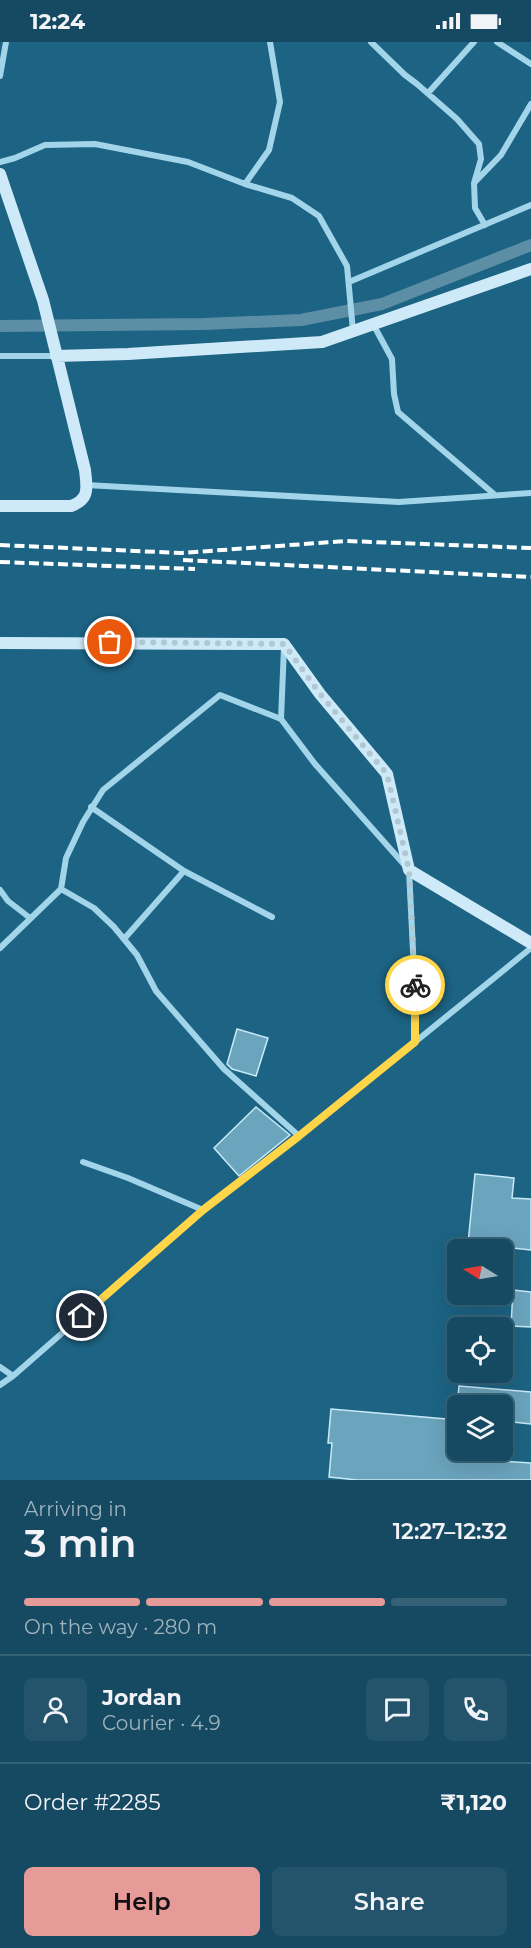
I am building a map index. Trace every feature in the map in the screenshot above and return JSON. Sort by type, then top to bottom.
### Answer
[{"type":"street","points":[[0,76],[6,42]]},
{"type":"street","points":[[245,184],[269,150],[280,102],[270,42]]},
{"type":"street","points":[[371,42],[405,75],[457,119],[479,144],[481,159],[474,183],[475,208],[485,225]]},
{"type":"street","points":[[428,93],[474,42]]},
{"type":"street","points":[[497,42],[531,64]]},
{"type":"street","points":[[474,183],[501,155],[531,104]]},
{"type":"street","points":[[0,162],[45,145],[95,144],[188,162],[245,184],[292,198],[319,216],[347,266],[353,330]]},
{"type":"street","points":[[0,174],[43,300],[85,470],[86,485],[83,500],[71,506],[0,506]]},
{"type":"street","points":[[349,283],[531,205]]},
{"type":"street","points":[[0,356],[128,354],[322,342],[531,269]]},
{"type":"street","points":[[373,324],[392,359],[394,394],[398,412],[496,495]]},
{"type":"street","points":[[86,485],[399,502],[531,493]]},
{"type":"street","points":[[0,643],[284,644]]},
{"type":"street","points":[[281,719],[284,644]]},
{"type":"street","points":[[284,644],[320,694],[387,774],[409,870],[415,1042]]},
{"type":"street","points":[[0,948],[61,889],[66,858],[91,807],[103,790],[220,695],[281,719],[315,764],[409,870],[531,943]]},
{"type":"street","points":[[91,807],[184,871],[272,917]]},
{"type":"street","points":[[124,939],[184,871]]},
{"type":"street","points":[[61,889],[94,908],[124,939],[137,955],[156,991],[224,1069],[299,1136]]},
{"type":"street","points":[[0,890],[8,902],[30,918]]},
{"type":"street","points":[[0,1384],[13,1376],[203,1210],[299,1136],[531,948]]},
{"type":"street","points":[[83,1162],[129,1178],[203,1210]]},
{"type":"street","points":[[0,1368],[13,1376]]},
{"type":"building","points":[[237,1029],[268,1038],[256,1076],[232,1069],[227,1064]]},
{"type":"building","points":[[256,1107],[290,1135],[239,1176],[214,1148]]},
{"type":"building","points":[[475,1174],[514,1178],[512,1198],[531,1199],[531,1250],[513,1248],[513,1239],[468,1239]]},
{"type":"building","points":[[513,1290],[531,1292],[531,1327],[513,1326]]},
{"type":"building","points":[[459,1386],[531,1392],[531,1424],[513,1422],[513,1395],[458,1395]]},
{"type":"building","points":[[331,1409],[447,1419],[447,1461],[531,1463],[531,1480],[357,1480],[329,1477],[332,1443],[328,1443]]},
{"type":"waterway","points":[[0,326],[204,324],[301,320],[382,304],[531,245]]},
{"type":"railway","points":[[0,545],[181,553],[346,541],[531,548]]},
{"type":"railway","points":[[183,560],[531,577]]},
{"type":"railway","points":[[0,562],[195,569]]},
{"type":"way so far","points":[[110,642],[284,644],[320,694],[387,774],[409,870],[415,985]]},
{"type":"route","points":[[82,1316],[203,1210],[415,1042],[415,985]]}]
